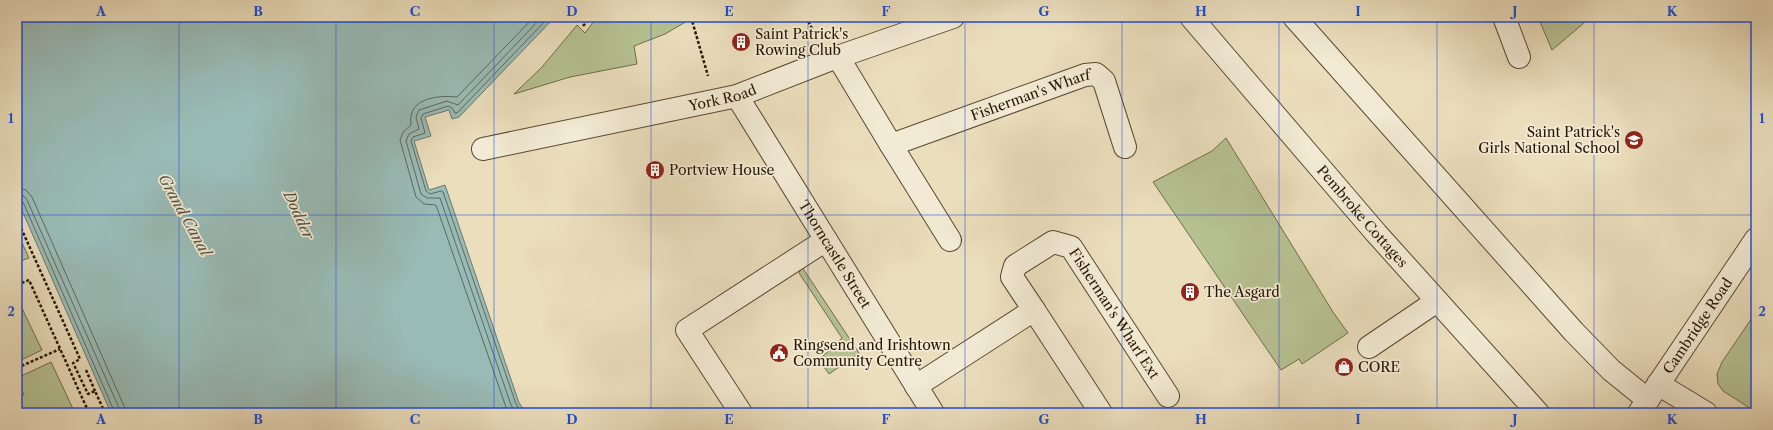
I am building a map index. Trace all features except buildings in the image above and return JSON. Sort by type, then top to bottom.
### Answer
[{"type":"street","name":"York Road","points":[[484,149],[737,96],[838,57],[954,17]]},
{"type":"street","name":"Pembroke Cottages","points":[[1191,17],[1376,233],[1538,413]]},
{"type":"street","points":[[1294,17],[1574,332],[1611,370],[1649,399],[1706,413]]},
{"type":"street","points":[[1504,17],[1519,57]]},
{"type":"street","points":[[838,57],[950,240]]},
{"type":"street","name":"Fisherman's Wharf","points":[[891,145],[1085,74],[1096,74],[1104,81],[1124,148]]},
{"type":"street","name":"Thorncastle Street","points":[[737,96],[933,413]]},
{"type":"street","name":"Cambridge Road","points":[[1649,399],[1756,239]]},
{"type":"street","points":[[741,413],[687,330],[826,240]]},
{"type":"street","name":"Fisherman's Wharf Ext","points":[[1101,413],[1012,277],[1015,266],[1053,242],[1071,247],[1168,396]]},
{"type":"street","points":[[1369,347],[1437,301]]},
{"type":"street","points":[[916,386],[1034,310]]},
{"type":"path","points":[[583,26],[591,17]]},
{"type":"path","points":[[691,17],[714,101]]},
{"type":"path","points":[[17,219],[80,360],[73,363],[88,394],[95,391]]},
{"type":"path","points":[[17,285],[29,280],[90,413]]},
{"type":"path","points":[[17,368],[60,349]]},
{"type":"path","points":[[86,370],[105,413]]},
{"type":"green space","points":[[597,17],[694,17],[665,34],[634,46],[637,64],[570,77],[514,94],[542,67],[577,25],[585,33]]},
{"type":"green space","points":[[1538,17],[1591,17],[1552,50]]},
{"type":"green space","points":[[1226,138],[1333,312],[1348,333],[1302,364],[1299,359],[1281,370],[1153,182],[1212,151]]},
{"type":"green space","points":[[17,232],[29,258],[17,262]]},
{"type":"green space","points":[[802,267],[859,353],[829,374],[819,360],[842,338],[799,273]]},
{"type":"green space","points":[[17,298],[42,350],[17,362]]},
{"type":"green space","points":[[1756,312],[1756,412],[1723,391],[1718,384],[1717,374],[1722,362]]},
{"type":"green space","points":[[51,362],[75,413],[17,413],[17,401],[24,394],[17,384],[17,378]]},
{"type":"water","points":[[17,17],[555,17],[459,117],[452,119],[449,110],[425,117],[431,136],[414,141],[429,190],[445,185],[519,403],[527,413],[111,413],[17,199]]},
{"type":"place","name":"Saint Patrick's Rowing Club","points":[[741,42]]},
{"type":"place","name":"Saint Patrick's Girls National School","points":[[1634,140]]},
{"type":"place","name":"Portview House","points":[[655,170]]},
{"type":"place","name":"The Asgard","points":[[1190,292]]},
{"type":"place","name":"Ringsend and Irishtown Community Centre","points":[[779,353]]},
{"type":"place","name":"CORE","points":[[1344,367]]},
{"type":"water label","name":"Grand Canal","points":[[185,215]]},
{"type":"water label","name":"Dodder","points":[[299,215]]}]
